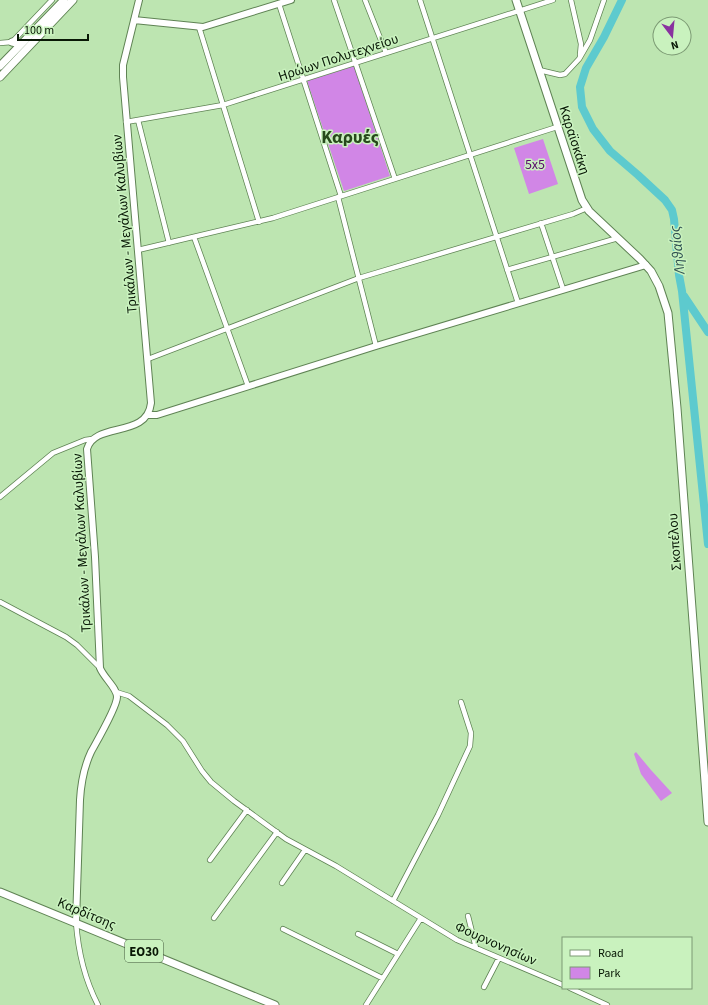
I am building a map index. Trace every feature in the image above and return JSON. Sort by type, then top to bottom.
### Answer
[{"type":"main road","points":[[0,66],[64,0]]},
{"type":"main road","points":[[0,76],[73,0]]},
{"type":"main road","name":"Καραϊσκάκη","points":[[516,0],[579,195],[587,208],[646,265]]},
{"type":"main road","points":[[12,42],[21,44]]},
{"type":"main road","name":"Σκοπέλου","points":[[646,265],[659,286],[665,301],[669,320],[708,822]]},
{"type":"main road","name":"Καρδίτσης","points":[[0,892],[275,1005]]},
{"type":"street","points":[[0,43],[12,42],[52,0]]},
{"type":"street","name":"Τρικάλων - Μεγάλων Καλυβίων","points":[[116,692],[104,677],[100,668],[95,557],[87,455],[88,445],[92,439],[143,420],[149,412],[151,403],[126,122],[123,69],[139,0]]},
{"type":"street","points":[[134,20],[199,27],[291,0]]},
{"type":"street","points":[[334,0],[395,179]]},
{"type":"street","points":[[365,0],[386,53]]},
{"type":"street","points":[[420,0],[518,303]]},
{"type":"street","name":"Ηρώων Πολυτεχνείου","points":[[126,122],[223,105],[553,0]]},
{"type":"street","points":[[571,0],[581,44],[579,59]]},
{"type":"street","points":[[539,70],[563,76],[579,59],[590,40],[604,0]]},
{"type":"street","points":[[279,4],[340,196],[376,346]]},
{"type":"street","points":[[199,27],[259,222]]},
{"type":"street","points":[[138,120],[169,243]]},
{"type":"street","points":[[138,250],[259,222],[557,127]]},
{"type":"street","points":[[148,359],[359,278],[587,208]]},
{"type":"street","points":[[541,223],[563,290]]},
{"type":"street","points":[[194,237],[248,386]]},
{"type":"street","points":[[507,270],[618,238]]},
{"type":"street","points":[[147,415],[157,415],[376,346],[646,265]]},
{"type":"street","points":[[0,497],[53,453],[85,440],[92,439]]},
{"type":"street","points":[[0,602],[66,637],[77,645],[100,668]]},
{"type":"street","points":[[98,1005],[91,990],[86,973],[80,950],[76,922],[80,800],[82,781],[90,755],[117,701],[116,692]]},
{"type":"street","name":"Φουρνονησίων","points":[[116,692],[129,696],[167,725],[183,741],[202,771],[211,782],[277,832],[305,850],[336,866],[393,900],[446,934],[562,985]]},
{"type":"street","points":[[393,900],[438,815],[470,746],[471,733],[461,702]]},
{"type":"street","points":[[210,860],[247,810]]},
{"type":"street","points":[[214,918],[277,832]]},
{"type":"street","points":[[282,883],[305,850]]},
{"type":"street","points":[[468,916],[476,948]]},
{"type":"street","points":[[366,1005],[421,918]]},
{"type":"street","points":[[283,929],[382,978]]},
{"type":"street","points":[[358,934],[398,954]]},
{"type":"street","points":[[484,987],[499,958]]},
{"type":"street","points":[[572,989],[607,1005]]},
{"type":"street","points":[[582,993],[584,989]]},
{"type":"green space","points":[[354,66],[390,176],[344,191],[307,81]]},
{"type":"green space","name":"5x5","points":[[543,139],[558,184],[529,194],[514,148]]},
{"type":"green space","points":[[636,752],[672,793],[661,801],[641,774],[634,754]]},
{"type":"waterway","name":"Ληθαίος","points":[[622,0],[604,37],[586,68],[580,87],[582,107],[593,129],[610,151],[665,200],[672,210],[682,291],[708,544]]},
{"type":"waterway","points":[[684,296],[708,332]]},
{"type":"district","name":"Καρυές","points":[[350,137]]}]
